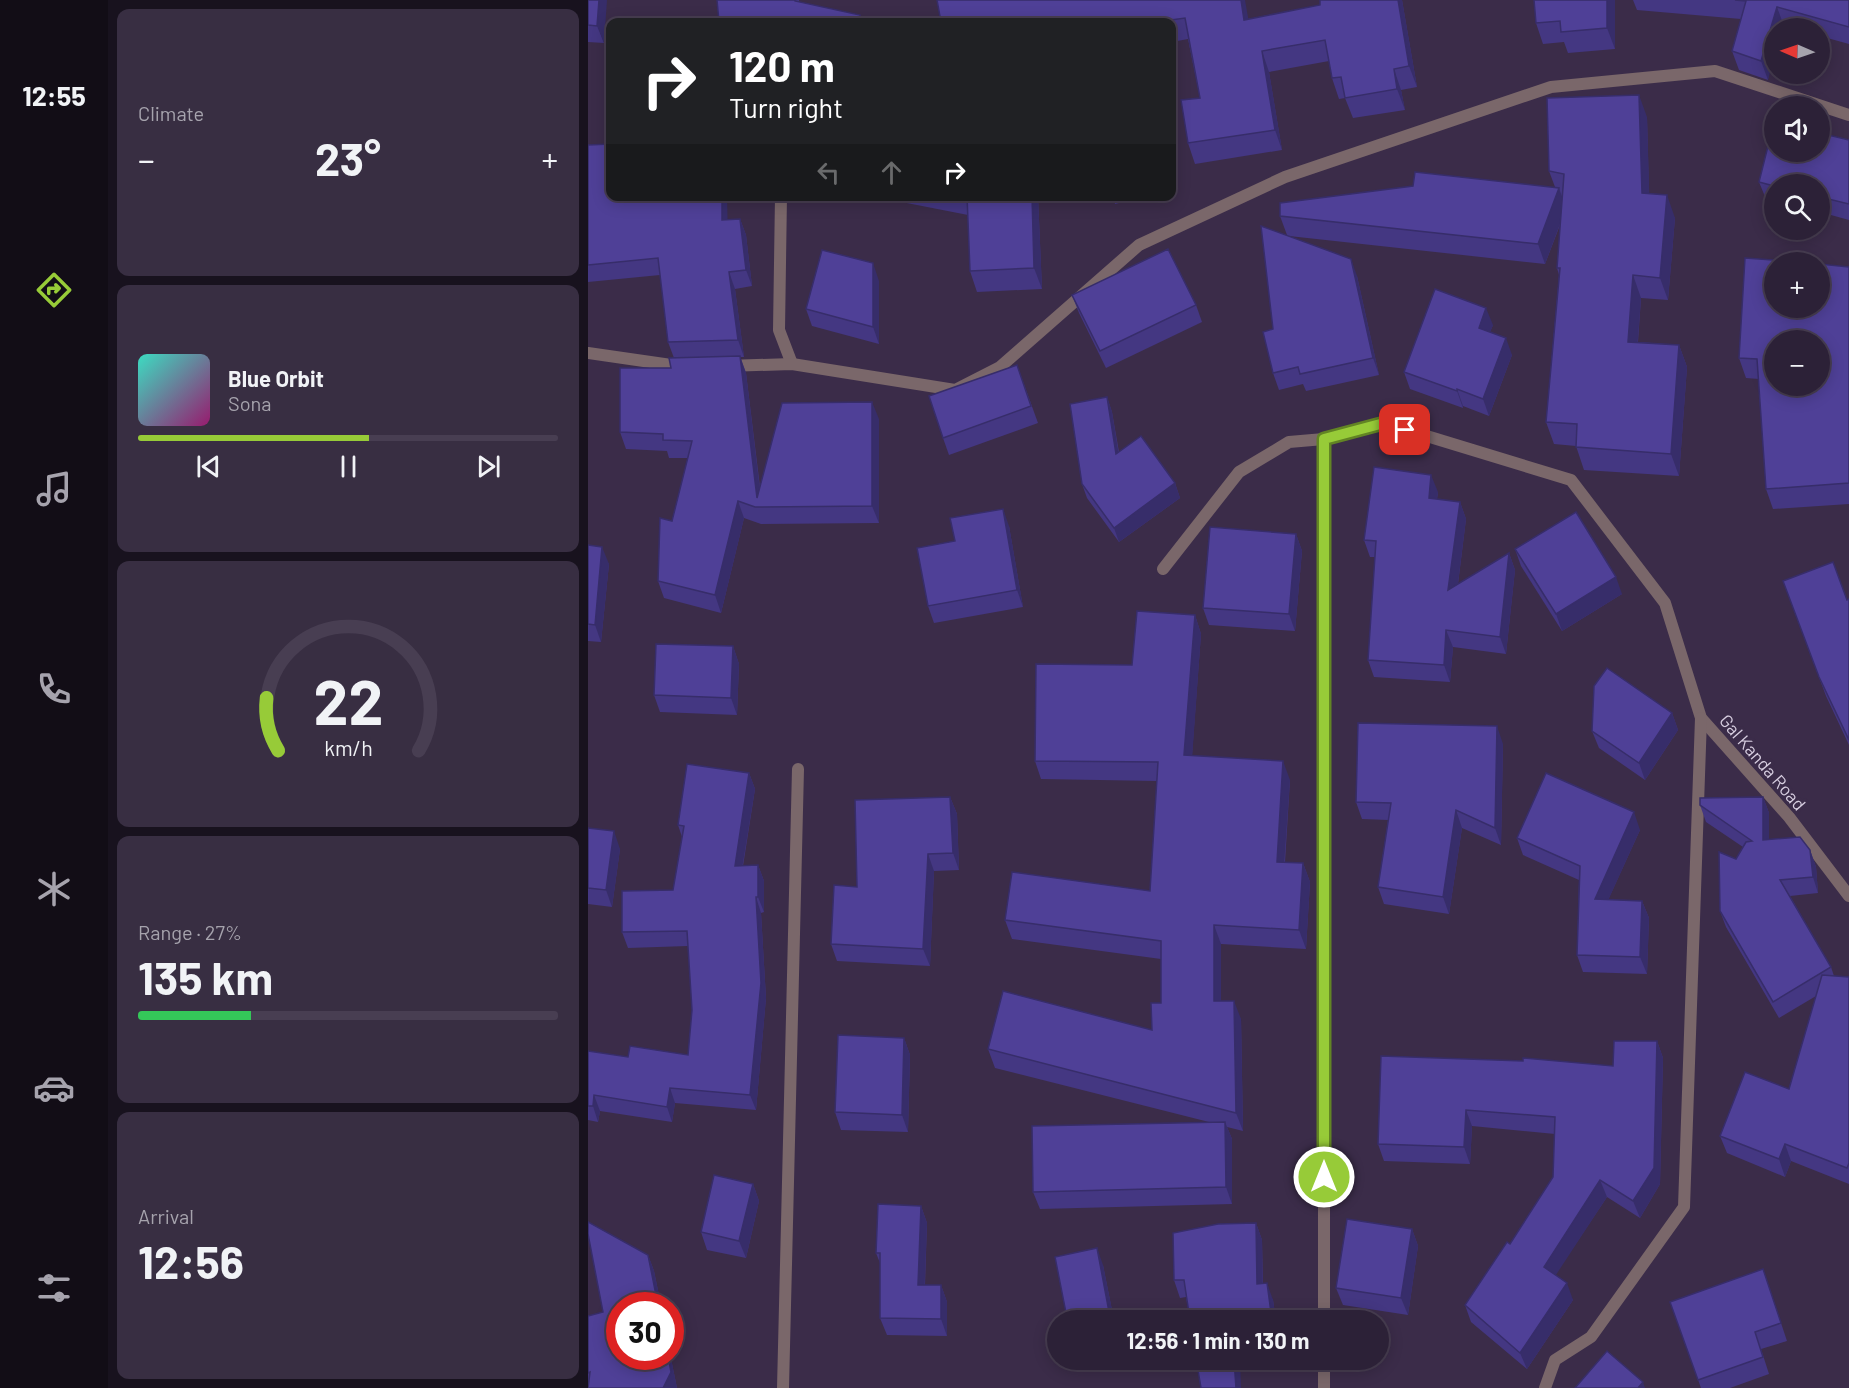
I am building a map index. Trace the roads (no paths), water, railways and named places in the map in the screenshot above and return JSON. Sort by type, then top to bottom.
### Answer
[{"type":"street","points":[[588,353],[676,367],[792,363],[955,390],[1000,367],[1138,245],[1285,177],[1551,87],[1715,71],[1849,115]]},
{"type":"street","points":[[781,201],[779,330],[792,363]]},
{"type":"street","name":"Gal Kanda Road","points":[[1324,439],[1384,423],[1571,480],[1665,603],[1701,718],[1789,817],[1849,896]]},
{"type":"street","points":[[1163,569],[1239,472],[1289,442],[1324,439],[1324,1310]]},
{"type":"street","points":[[1545,1388],[1555,1360],[1590,1337],[1684,1207],[1701,718]]},
{"type":"street","points":[[783,1388],[798,769]]},
{"type":"street","points":[[1324,1370],[1324,1388]]}]
